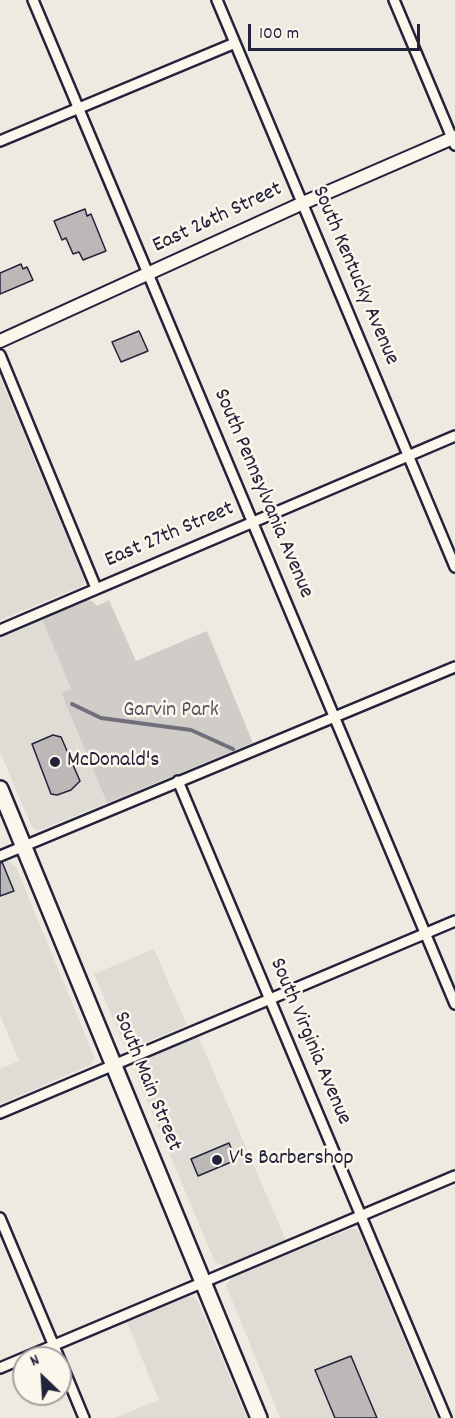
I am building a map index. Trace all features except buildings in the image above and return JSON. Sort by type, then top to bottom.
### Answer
[{"type":"main road","name":"South Main Street","points":[[0,789],[259,1418]]},
{"type":"main road","name":"South Main Street","points":[[250,1393],[265,1418]]},
{"type":"street","name":"South Pennsylvania Avenue","points":[[33,0],[455,1004]]},
{"type":"street","name":"South Kentucky Avenue","points":[[217,0],[455,567]]},
{"type":"street","points":[[394,0],[454,140]]},
{"type":"street","points":[[0,141],[235,43]]},
{"type":"street","name":"East 26th Street","points":[[0,341],[303,203],[454,140]]},
{"type":"street","points":[[0,355],[96,588]]},
{"type":"street","name":"East 27th Street","points":[[0,630],[455,436]]},
{"type":"street","points":[[0,856],[455,667]]},
{"type":"street","name":"South Virginia Avenue","points":[[178,781],[446,1418]]},
{"type":"street","points":[[0,1113],[455,921]]},
{"type":"street","points":[[0,1368],[455,1176]]},
{"type":"street","points":[[0,1218],[54,1345]]},
{"type":"street","points":[[72,1388],[84,1418]]},
{"type":"shaded area","points":[[0,377],[85,581],[82,586],[0,620]]},
{"type":"shaded area","points":[[42,619],[71,689],[61,694],[107,803],[37,831],[31,825],[0,752],[0,636]]},
{"type":"shaded area","points":[[8,861],[16,867],[95,1059],[90,1065],[0,1104],[0,1069],[19,1061],[0,1015],[0,864]]},
{"type":"shaded area","points":[[154,949],[187,1025],[129,1049],[124,1045],[94,974]]},
{"type":"shaded area","points":[[198,1036],[286,1240],[224,1266],[215,1262],[135,1072],[137,1062]]},
{"type":"shaded area","points":[[355,1229],[360,1234],[437,1418],[280,1418],[226,1285],[233,1277]]},
{"type":"shaded area","points":[[187,1297],[194,1297],[198,1302],[247,1418],[115,1418],[159,1400],[127,1322]]},
{"type":"green space","name":"Garvin Park","points":[[86,600],[92,601],[97,606],[109,600],[136,661],[207,631],[253,743],[107,803],[61,693],[71,689],[42,619]]},
{"type":"waterway","points":[[72,704],[101,718],[191,730],[233,749]]},
{"type":"place","name":"McDonald's","points":[[55,762]]},
{"type":"place","name":"V's Barbershop","points":[[217,1160]]}]
